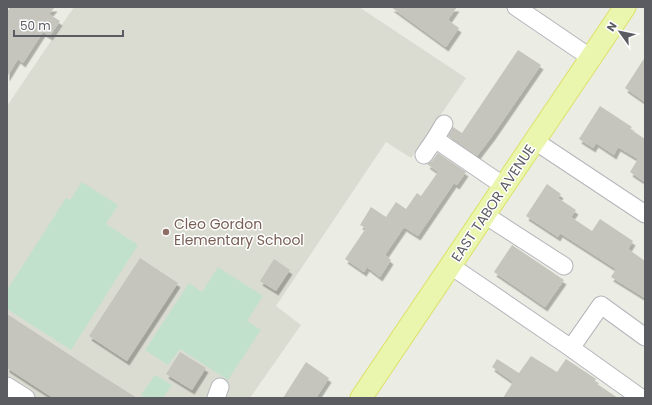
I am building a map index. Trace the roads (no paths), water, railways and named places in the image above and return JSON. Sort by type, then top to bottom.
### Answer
[{"type":"main road","name":"EAST TABOR AVENUE","points":[[361,398],[625,7]]},
{"type":"street","points":[[516,7],[591,58]]},
{"type":"street","points":[[424,155],[444,124]]},
{"type":"street","points":[[435,139],[504,186]]},
{"type":"street","points":[[535,141],[645,214]]},
{"type":"street","points":[[485,215],[564,266]]},
{"type":"street","points":[[451,266],[641,398]]},
{"type":"street","points":[[571,348],[601,305],[645,337]]},
{"type":"street","points":[[7,386],[26,398]]},
{"type":"place","name":"Cleo Gordon Elementary School","points":[[166,232]]}]
